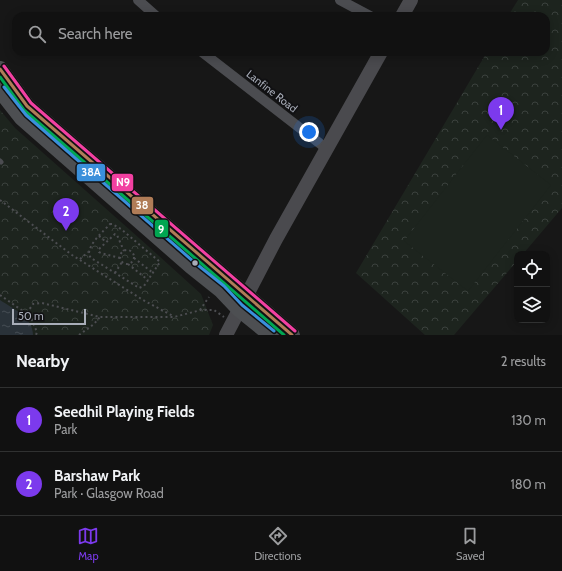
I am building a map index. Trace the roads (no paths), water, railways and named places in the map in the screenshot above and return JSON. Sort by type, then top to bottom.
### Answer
[{"type":"main road","points":[[0,69],[27,106],[239,308],[271,335]]},
{"type":"main road","points":[[0,90],[22,118],[221,290],[239,308],[292,335]]},
{"type":"street","points":[[138,0],[152,12]]},
{"type":"street","points":[[340,0],[362,12]]},
{"type":"street","points":[[404,12],[411,0]]},
{"type":"street","name":"Lanfine Road","points":[[207,56],[327,149]]},
{"type":"street","points":[[226,335],[239,308],[380,56]]},
{"type":"water","points":[[0,300],[26,318],[30,323],[33,335],[0,335]]},
{"type":"place","name":"Seedhil Playing Fields","points":[[501,130]]},
{"type":"place","name":"Barshaw Park","points":[[66,231]]}]
